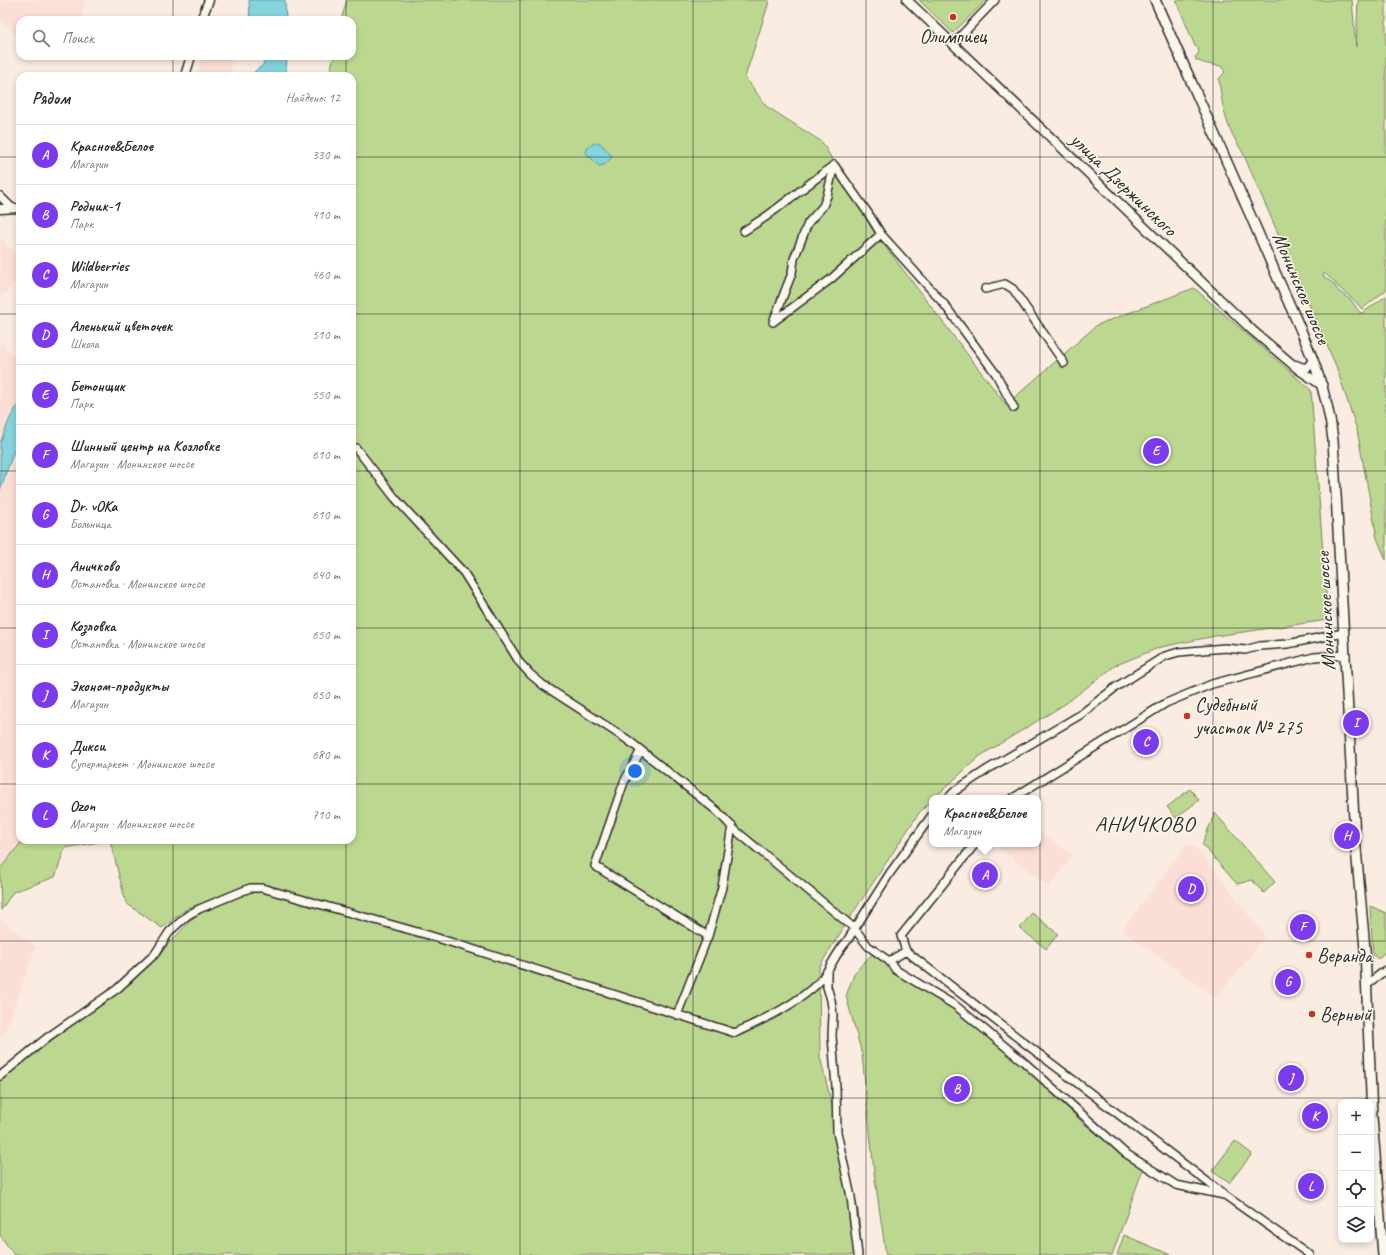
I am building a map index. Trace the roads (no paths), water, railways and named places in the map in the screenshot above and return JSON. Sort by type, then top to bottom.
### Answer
[{"type":"main road","name":"Монинское шоссе","points":[[1155,0],[1313,360],[1323,386],[1331,419],[1334,440],[1355,837],[1367,984],[1372,1117],[1383,1255]]},
{"type":"street","points":[[203,16],[209,0]]},
{"type":"street","name":"улица Дзержинского","points":[[907,0],[1252,330],[1299,370],[1323,386]]},
{"type":"street","points":[[953,44],[995,0]]},
{"type":"street","points":[[186,72],[190,60]]},
{"type":"street","points":[[744,231],[767,216],[834,165]]},
{"type":"street","points":[[834,165],[827,196],[822,206],[808,223],[794,259],[792,273],[773,322],[831,279],[881,234]]},
{"type":"street","points":[[834,165],[881,234],[944,304],[996,374],[1014,408]]},
{"type":"street","points":[[0,196],[16,208]]},
{"type":"street","points":[[0,209],[16,208]]},
{"type":"street","points":[[985,289],[1005,284],[1013,289],[1064,363]]},
{"type":"street","points":[[1290,362],[1303,368],[1308,367],[1313,360]]},
{"type":"street","points":[[356,448],[394,498],[464,574],[501,630],[520,663],[530,674],[543,685],[628,740],[717,810],[732,826],[854,928],[868,946],[888,961],[896,970],[956,1006],[1024,1062],[1125,1153],[1176,1185],[1226,1196]]},
{"type":"street","points":[[952,795],[988,769],[1080,715],[1116,686],[1165,656],[1179,652],[1225,648],[1245,650],[1260,646],[1286,644],[1344,633]]},
{"type":"street","points":[[1018,795],[1166,703],[1212,684],[1314,657],[1346,655]]},
{"type":"street","points":[[641,750],[624,782],[594,866],[708,936]]},
{"type":"street","points":[[0,1076],[48,1037],[117,989],[154,954],[170,931],[188,915],[250,888],[262,888],[428,935],[735,1033],[788,1006],[818,983],[827,972],[840,949],[890,873],[929,819]]},
{"type":"street","points":[[677,1015],[708,936],[722,887],[732,826]]},
{"type":"street","points":[[972,847],[901,936],[906,951],[1226,1196],[1310,1255]]},
{"type":"street","points":[[888,961],[906,951]]},
{"type":"street","points":[[1367,984],[1386,970]]},
{"type":"street","points":[[827,972],[827,987],[833,1015],[832,1036],[836,1088],[837,1132],[851,1198],[858,1255]]},
{"type":"water","points":[[249,0],[285,0],[286,16],[250,16]]},
{"type":"water","points":[[264,60],[287,60],[286,72],[254,72],[263,65]]},
{"type":"water","points":[[599,142],[612,156],[607,163],[599,166],[586,153],[590,146]]},
{"type":"water","points":[[16,408],[16,448],[0,490],[0,443],[10,418]]},
{"type":"place","name":"Олимпиец","points":[[953,17]]},
{"type":"place","name":"Бетонщик","points":[[1156,451]]},
{"type":"place","name":"Судебный участок № 275","points":[[1187,716]]},
{"type":"place","name":"Козловка","points":[[1356,723]]},
{"type":"place","name":"Wildberries","points":[[1146,742]]},
{"type":"place","name":"Аничково","points":[[1347,836]]},
{"type":"place","name":"Красное&Белое","points":[[985,875]]},
{"type":"place","name":"Аленький цветочек","points":[[1191,889]]},
{"type":"place","name":"Шинный центр на Козловке","points":[[1303,927]]},
{"type":"place","name":"Веранда","points":[[1309,955]]},
{"type":"place","name":"Dr. vOKa","points":[[1288,982]]},
{"type":"place","name":"Верный","points":[[1312,1014]]},
{"type":"place","name":"Эконом-продукты","points":[[1291,1078]]},
{"type":"place","name":"Родник-1","points":[[957,1089]]},
{"type":"place","name":"Дикси","points":[[1315,1116]]},
{"type":"place","name":"Ozon","points":[[1311,1186]]},
{"type":"district","name":"АНИЧКОВО","points":[[1145,823]]}]
